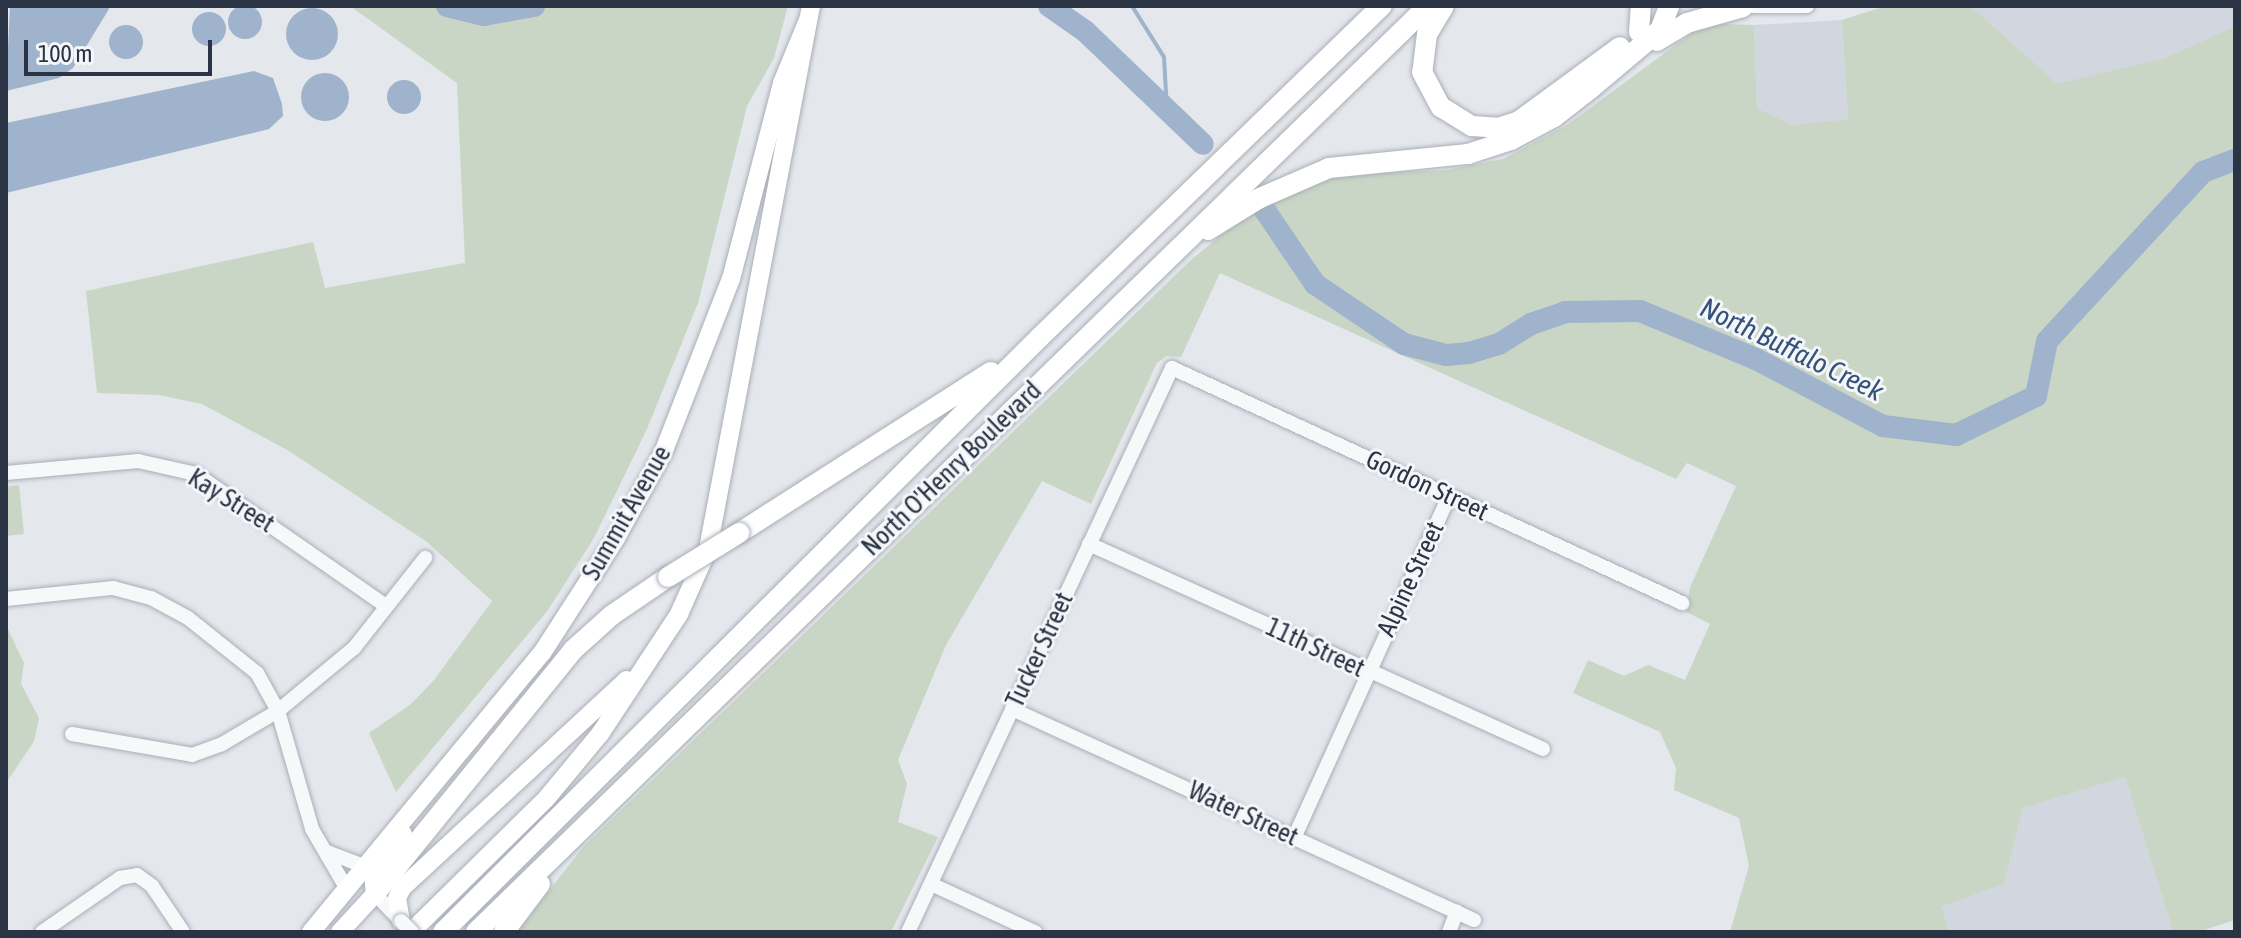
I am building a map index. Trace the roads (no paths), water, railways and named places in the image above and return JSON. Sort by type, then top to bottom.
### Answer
[{"type":"highway","name":"North O'Henry Boulevard","points":[[443,932],[1040,337],[1382,6]]},
{"type":"highway","name":"North O'Henry Boulevard","points":[[476,932],[1428,6]]},
{"type":"highway","points":[[1444,6],[1427,34],[1422,72],[1441,107],[1472,126],[1498,128],[1519,121],[1639,32],[1663,6]]},
{"type":"highway","points":[[1639,32],[1641,6]]},
{"type":"highway","points":[[1174,251],[1260,198],[1329,168],[1381,159],[1468,154],[1511,140],[1554,117],[1660,30],[1669,6]]},
{"type":"highway","points":[[1632,53],[1687,23],[1739,7]]},
{"type":"highway","points":[[375,894],[573,650],[612,615],[932,414],[1040,337]]},
{"type":"highway","points":[[504,932],[581,831]]},
{"type":"main road","name":"Summit Avenue","points":[[408,928],[546,799],[600,734],[662,642],[715,533],[810,13]]},
{"type":"main road","name":"Summit Avenue","points":[[311,932],[361,865],[542,653],[616,538],[663,453],[731,279],[782,83],[810,13]]},
{"type":"main road","points":[[408,928],[397,898],[402,888],[622,686],[662,642]]},
{"type":"main road","points":[[340,932],[375,894],[373,874],[450,773],[462,746]]},
{"type":"street","points":[[1739,7],[1807,6]]},
{"type":"street","name":"Gordon Street","points":[[1172,368],[1682,603]]},
{"type":"street","name":"Tucker Street","points":[[908,932],[1172,368]]},
{"type":"street","name":"Kay Street","points":[[6,473],[138,461],[196,474],[386,606]]},
{"type":"street","name":"Alpine Street","points":[[1294,838],[1449,496]]},
{"type":"street","name":"11th Street","points":[[1089,544],[1368,673],[1543,749]]},
{"type":"street","points":[[72,734],[192,755],[222,744],[278,711],[354,648],[425,558]]},
{"type":"street","points":[[6,599],[113,588],[151,598],[188,618],[257,673],[278,711],[323,850],[345,886]]},
{"type":"street","name":"Water Street","points":[[1012,709],[1474,920]]},
{"type":"street","points":[[323,850],[361,865]]},
{"type":"street","points":[[42,932],[120,878],[137,875],[152,886],[183,932]]},
{"type":"street","points":[[931,884],[1035,932]]},
{"type":"street","points":[[375,894],[408,928]]},
{"type":"street","points":[[1449,932],[1457,911]]},
{"type":"water","points":[[245,5],[257,10],[262,22],[257,34],[245,39],[233,34],[228,22],[233,10]]},
{"type":"water","points":[[10,6],[108,6],[109,9],[73,68],[59,78],[6,91]]},
{"type":"water","points":[[312,8],[330,16],[338,34],[330,52],[312,60],[294,52],[286,34],[294,16]]},
{"type":"water","points":[[209,12],[221,17],[226,29],[221,41],[209,46],[197,41],[192,29],[197,17]]},
{"type":"water","points":[[126,25],[138,30],[143,42],[138,54],[126,59],[114,54],[109,42],[114,30]]},
{"type":"water","points":[[254,71],[273,78],[282,104],[283,116],[269,129],[6,193],[6,123]]},
{"type":"water","points":[[325,73],[342,80],[349,97],[342,114],[325,121],[308,114],[301,97],[308,80]]},
{"type":"water","points":[[404,80],[416,85],[421,97],[416,109],[404,114],[392,109],[387,97],[392,85]]},
{"type":"waterway","name":"North Buffalo Creek","points":[[447,6],[484,15],[534,6]]},
{"type":"waterway","name":"North Buffalo Creek","points":[[1049,6],[1085,31],[1203,144]]},
{"type":"waterway","points":[[1132,6],[1164,57],[1167,110]]},
{"type":"waterway","name":"North Buffalo Creek","points":[[1264,209],[1315,284],[1404,344],[1446,355],[1469,353],[1499,344],[1531,324],[1565,312],[1640,311],[1756,359],[1883,426],[1956,435],[2036,396],[2047,341],[2203,172],[2235,160]]}]
